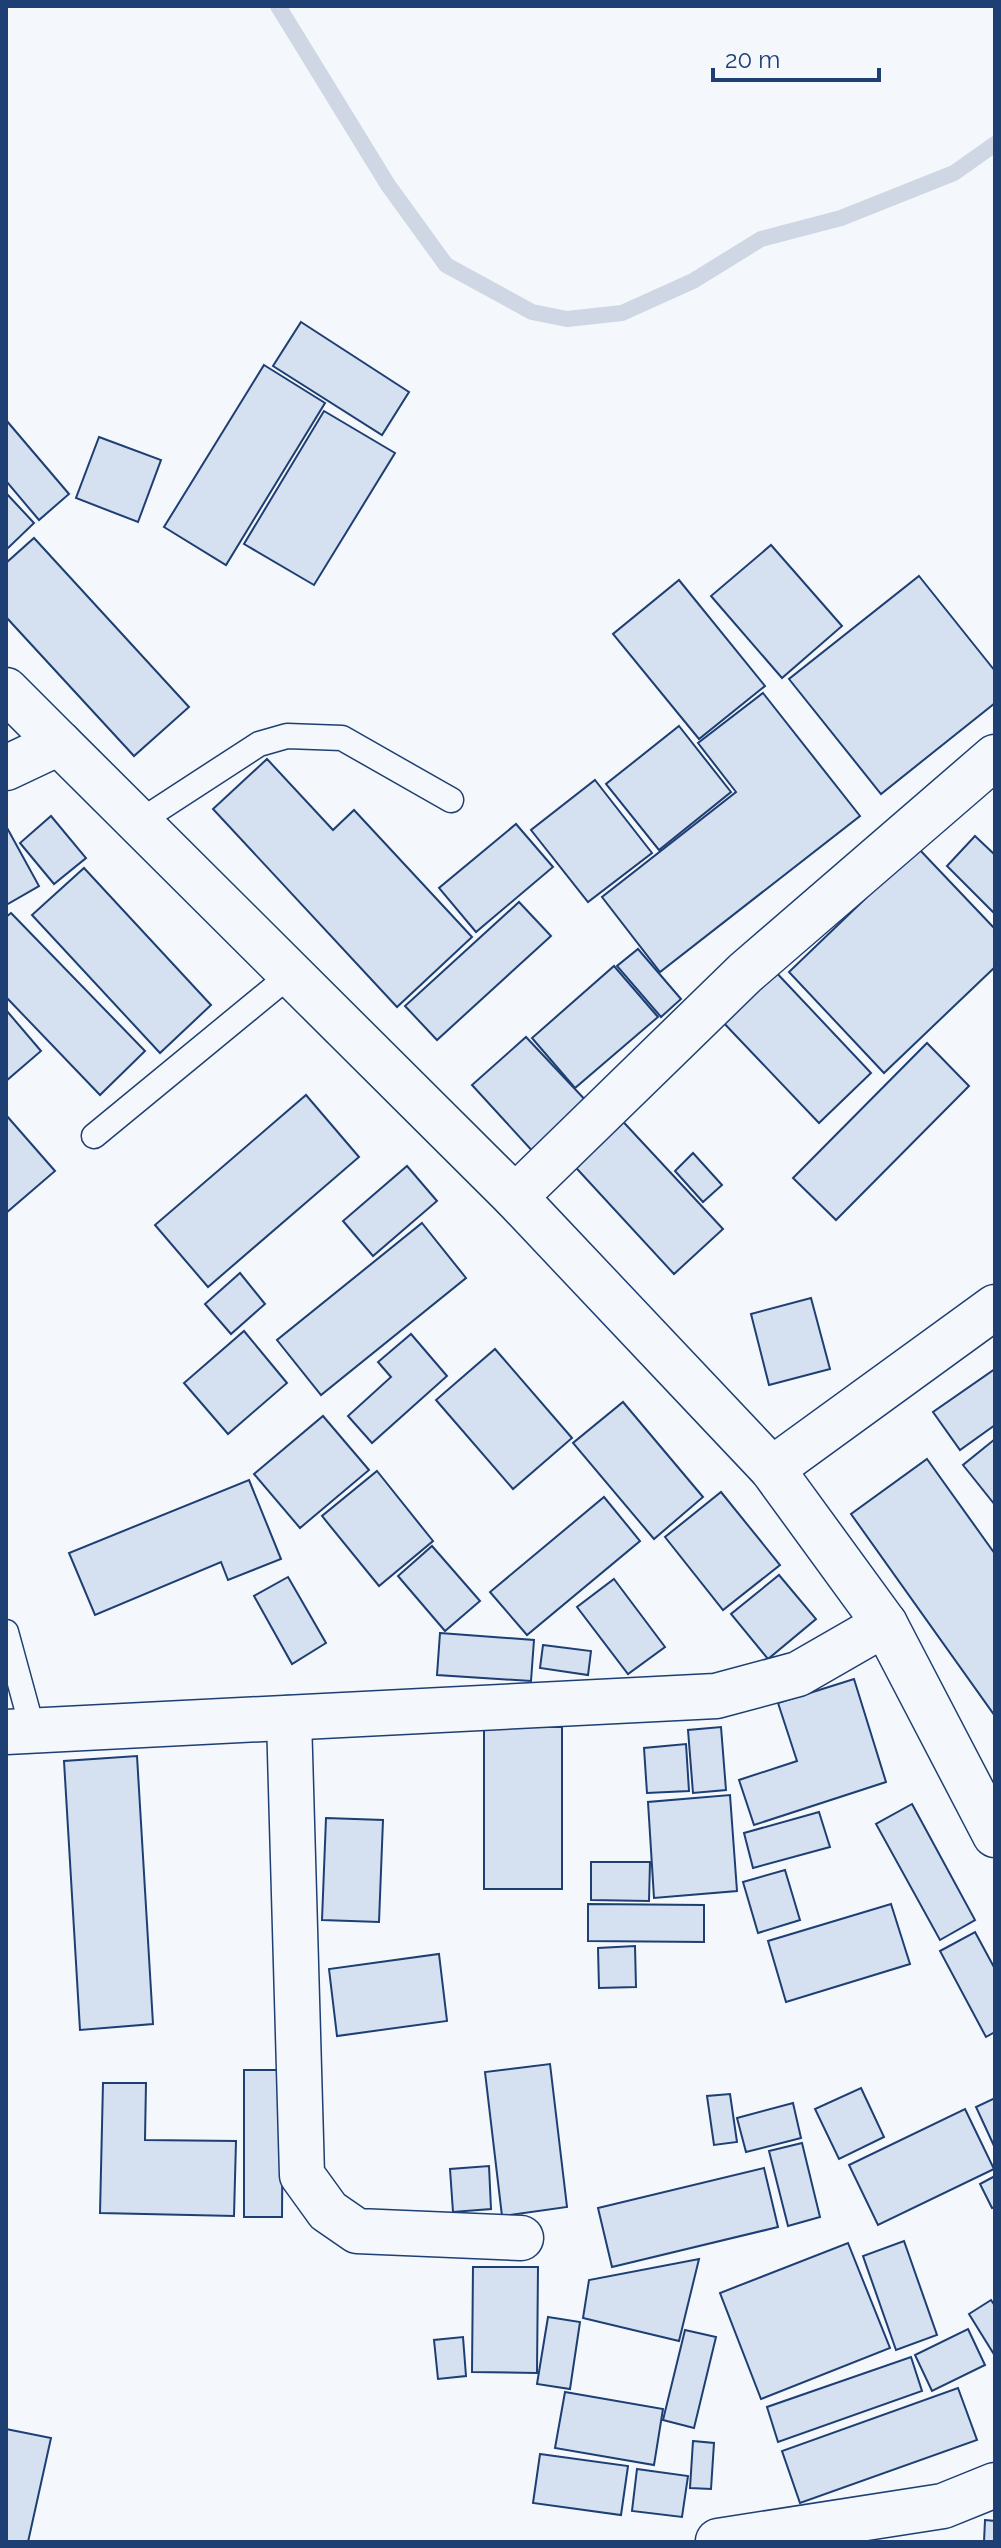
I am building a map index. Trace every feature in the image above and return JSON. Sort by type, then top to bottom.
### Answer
[{"type":"street","points":[[8,694],[515,1197],[772,1469],[885,1624],[995,1835]]},
{"type":"street","points":[[6,768],[59,743]]},
{"type":"street","points":[[515,1197],[745,973],[995,757]]},
{"type":"street","points":[[772,1469],[995,1307]]},
{"type":"street","points":[[20,1732],[716,1696],[798,1674],[885,1624]]},
{"type":"street","points":[[289,1718],[302,2175],[328,2211],[357,2231],[521,2238]]},
{"type":"street","points":[[718,2541],[943,2506],[995,2485]]},
{"type":"lane","points":[[139,822],[259,744],[287,736],[342,738],[451,800]]},
{"type":"lane","points":[[94,1136],[291,974]]},
{"type":"lane","points":[[6,1632],[20,1732]]},
{"type":"building","points":[[301,322],[409,392],[382,435],[273,366]]},
{"type":"building","points":[[264,365],[325,403],[226,565],[164,527]]},
{"type":"building","points":[[324,411],[395,453],[314,585],[244,544]]},
{"type":"building","points":[[6,420],[69,494],[39,520],[6,481]]},
{"type":"building","points":[[99,437],[161,460],[138,522],[76,498]]},
{"type":"building","points":[[6,493],[34,523],[6,550]]},
{"type":"building","points":[[34,538],[189,707],[134,756],[6,617],[6,563]]},
{"type":"building","points":[[771,545],[842,626],[782,678],[711,596]]},
{"type":"building","points":[[919,576],[995,671],[995,703],[881,794],[789,679]]},
{"type":"building","points":[[679,580],[765,686],[699,739],[613,634]]},
{"type":"building","points":[[763,693],[860,816],[660,972],[602,897],[736,792],[698,743]]},
{"type":"building","points":[[679,726],[731,792],[659,850],[606,784]]},
{"type":"building","points":[[267,759],[333,830],[354,810],[472,937],[397,1007],[213,809]]},
{"type":"building","points":[[595,780],[652,853],[588,902],[531,830]]},
{"type":"building","points":[[51,816],[86,858],[54,884],[20,843]]},
{"type":"building","points":[[516,824],[553,867],[476,932],[439,888]]},
{"type":"building","points":[[6,826],[39,886],[6,905]]},
{"type":"building","points":[[975,836],[995,855],[995,914],[947,866]]},
{"type":"building","points":[[918,848],[995,929],[995,967],[884,1073],[789,972]]},
{"type":"building","points":[[84,868],[211,1005],[160,1053],[32,915]]},
{"type":"building","points":[[519,902],[551,936],[437,1040],[405,1006]]},
{"type":"building","points":[[11,913],[145,1051],[100,1095],[6,997],[6,917]]},
{"type":"building","points":[[638,949],[681,999],[661,1017],[617,966]]},
{"type":"building","points":[[614,966],[658,1017],[575,1088],[532,1038]]},
{"type":"building","points":[[772,968],[871,1073],[819,1123],[719,1018]]},
{"type":"building","points":[[6,1010],[41,1051],[6,1081]]},
{"type":"building","points":[[526,1037],[590,1105],[536,1155],[472,1085]]},
{"type":"building","points":[[927,1043],[969,1086],[836,1220],[793,1178]]},
{"type":"building","points":[[306,1095],[359,1157],[208,1287],[155,1225]]},
{"type":"building","points":[[615,1113],[723,1229],[674,1274],[567,1158]]},
{"type":"building","points":[[6,1115],[55,1171],[6,1213]]},
{"type":"building","points":[[693,1153],[722,1185],[703,1202],[675,1171]]},
{"type":"building","points":[[407,1166],[437,1201],[373,1256],[343,1221]]},
{"type":"building","points":[[422,1223],[466,1278],[321,1395],[277,1340]]},
{"type":"building","points":[[240,1273],[265,1304],[231,1334],[205,1304]]},
{"type":"building","points":[[811,1298],[830,1369],[769,1385],[751,1314]]},
{"type":"building","points":[[244,1331],[287,1383],[228,1434],[184,1383]]},
{"type":"building","points":[[411,1334],[447,1376],[372,1443],[348,1416],[391,1377],[378,1362]]},
{"type":"building","points":[[495,1349],[572,1438],[513,1489],[436,1400]]},
{"type":"building","points":[[995,1369],[995,1425],[960,1450],[933,1412]]},
{"type":"building","points":[[623,1402],[703,1497],[654,1539],[573,1443]]},
{"type":"building","points":[[323,1416],[369,1470],[300,1528],[254,1474]]},
{"type":"building","points":[[995,1439],[995,1505],[963,1465]]},
{"type":"building","points":[[927,1459],[995,1554],[995,1716],[851,1514]]},
{"type":"building","points":[[377,1471],[433,1541],[379,1586],[322,1516]]},
{"type":"building","points":[[249,1480],[281,1559],[228,1580],[221,1562],[95,1615],[69,1553]]},
{"type":"building","points":[[721,1492],[780,1565],[723,1610],[665,1537]]},
{"type":"building","points":[[604,1497],[640,1541],[527,1635],[490,1592]]},
{"type":"building","points":[[432,1546],[480,1601],[445,1631],[398,1576]]},
{"type":"building","points":[[779,1575],[816,1619],[768,1659],[731,1614]]},
{"type":"building","points":[[288,1577],[326,1643],[292,1664],[254,1596]]},
{"type":"building","points":[[614,1579],[665,1647],[628,1674],[577,1607]]},
{"type":"building","points":[[440,1633],[534,1640],[531,1681],[437,1675]]},
{"type":"building","points":[[543,1645],[591,1651],[588,1675],[540,1668]]},
{"type":"building","points":[[854,1679],[886,1782],[754,1825],[739,1780],[797,1761],[778,1703]]},
{"type":"building","points":[[484,1727],[562,1727],[562,1889],[484,1889]]},
{"type":"building","points":[[721,1727],[726,1790],[693,1793],[688,1730]]},
{"type":"building","points":[[686,1744],[689,1791],[647,1793],[644,1748]]},
{"type":"building","points":[[137,1756],[153,2024],[80,2030],[64,1761]]},
{"type":"building","points":[[730,1795],[737,1891],[654,1898],[648,1802]]},
{"type":"building","points":[[912,1804],[975,1920],[940,1940],[876,1824]]},
{"type":"building","points":[[819,1812],[830,1847],[753,1868],[744,1833]]},
{"type":"building","points":[[326,1818],[383,1820],[379,1922],[322,1920]]},
{"type":"building","points":[[591,1862],[650,1862],[649,1901],[591,1900]]},
{"type":"building","points":[[785,1870],[800,1920],[758,1933],[743,1882]]},
{"type":"building","points":[[588,1904],[704,1905],[704,1942],[588,1941]]},
{"type":"building","points":[[891,1904],[910,1964],[786,2002],[768,1941]]},
{"type":"building","points":[[975,1932],[995,1969],[995,2032],[986,2037],[940,1951]]},
{"type":"building","points":[[635,1946],[636,1987],[599,1988],[598,1948]]},
{"type":"building","points":[[439,1954],[447,2021],[337,2036],[329,1969]]},
{"type":"building","points":[[550,2064],[567,2207],[502,2216],[485,2072]]},
{"type":"building","points":[[244,2070],[283,2070],[282,2217],[244,2217]]},
{"type":"building","points":[[103,2083],[146,2083],[145,2140],[236,2141],[234,2216],[100,2213]]},
{"type":"building","points":[[861,2088],[884,2137],[839,2159],[815,2109]]},
{"type":"building","points":[[730,2094],[737,2142],[714,2145],[707,2096]]},
{"type":"building","points":[[995,2098],[995,2148],[976,2107]]},
{"type":"building","points":[[793,2103],[801,2138],[746,2152],[737,2118]]},
{"type":"building","points":[[965,2109],[994,2169],[878,2225],[849,2165]]},
{"type":"building","points":[[802,2143],[820,2217],[788,2226],[769,2151]]},
{"type":"building","points":[[489,2166],[491,2209],[453,2212],[450,2169]]},
{"type":"building","points":[[764,2168],[778,2227],[612,2267],[598,2208]]},
{"type":"building","points":[[995,2176],[995,2207],[992,2208],[980,2184]]},
{"type":"building","points":[[904,2241],[937,2335],[896,2350],[863,2256]]},
{"type":"building","points":[[848,2243],[890,2348],[761,2399],[720,2293]]},
{"type":"building","points":[[699,2259],[679,2341],[583,2318],[589,2280]]},
{"type":"building","points":[[473,2267],[538,2267],[537,2373],[472,2372]]},
{"type":"building","points":[[991,2300],[995,2306],[995,2356],[969,2314]]},
{"type":"building","points":[[548,2317],[580,2322],[570,2389],[537,2384]]},
{"type":"building","points":[[968,2329],[985,2365],[932,2391],[915,2355]]},
{"type":"building","points":[[685,2330],[716,2337],[694,2428],[663,2420]]},
{"type":"building","points":[[463,2337],[466,2376],[438,2379],[434,2340]]},
{"type":"building","points":[[911,2357],[922,2391],[778,2442],[767,2407]]},
{"type":"building","points":[[958,2388],[977,2440],[800,2503],[782,2451]]},
{"type":"building","points":[[565,2392],[663,2409],[654,2465],[555,2448]]},
{"type":"building","points":[[6,2429],[51,2438],[28,2542],[6,2542]]},
{"type":"building","points":[[693,2441],[714,2443],[711,2489],[690,2488]]},
{"type":"building","points":[[540,2454],[628,2466],[621,2515],[533,2503]]},
{"type":"building","points":[[637,2469],[688,2476],[682,2517],[632,2511]]},
{"type":"building","points":[[985,2520],[995,2521],[995,2542],[984,2542]]},
{"type":"waterway","points":[[278,6],[388,185],[446,265],[532,312],[567,319],[622,313],[693,281],[761,239],[841,218],[954,173],[995,144]]}]
